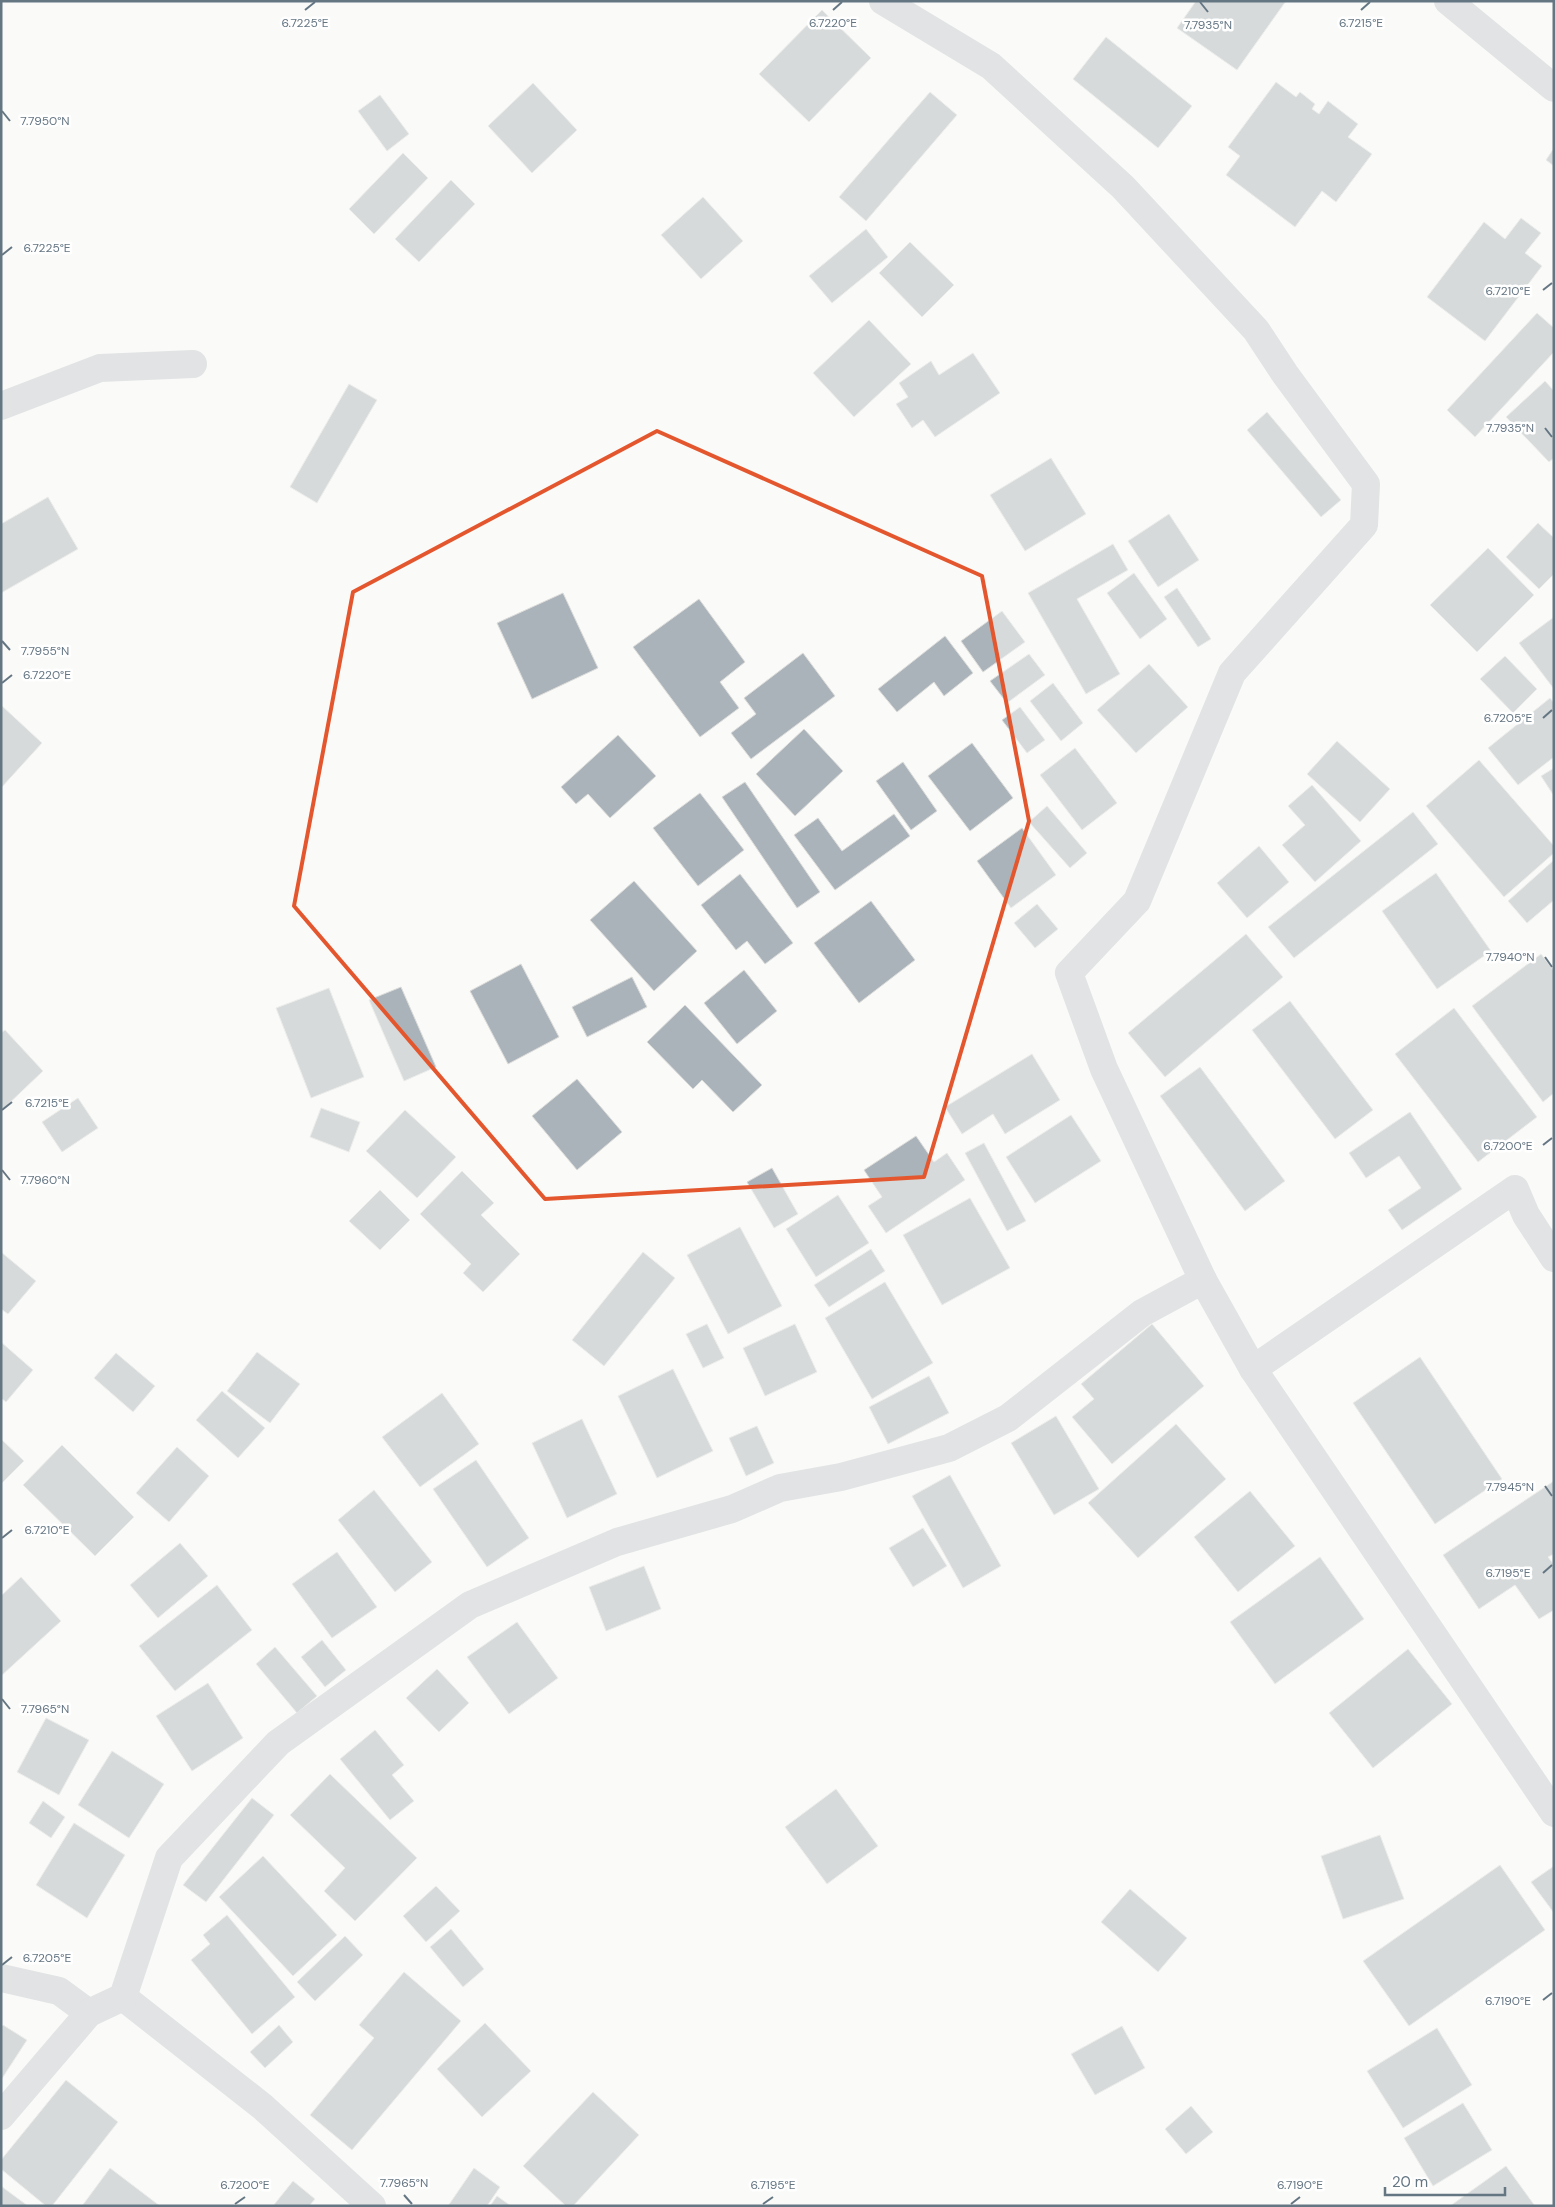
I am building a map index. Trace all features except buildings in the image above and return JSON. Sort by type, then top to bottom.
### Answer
[{"type":"street","points":[[882,1],[991,66],[1123,186],[1256,330],[1285,374],[1366,484],[1364,525],[1232,673],[1137,901],[1069,973],[1104,1069],[1202,1280],[1253,1369],[1554,1813]]},
{"type":"street","points":[[1448,1],[1554,88]]},
{"type":"street","points":[[1,406],[100,368],[193,364]]},
{"type":"street","points":[[1253,1369],[1515,1189],[1526,1215],[1554,1258]]},
{"type":"street","points":[[1,2116],[89,2013],[123,1998],[169,1858],[278,1743],[470,1605],[617,1542],[732,1509],[780,1488],[841,1477],[950,1448],[1008,1418],[1142,1313],[1202,1280]]},
{"type":"street","points":[[1,1978],[58,1991],[89,2013]]},
{"type":"street","points":[[123,1998],[263,2107],[372,2206]]},
{"type":"highlighted area","points":[[657,431],[982,576],[1029,821],[924,1177],[545,1199],[294,906],[353,592]]}]
